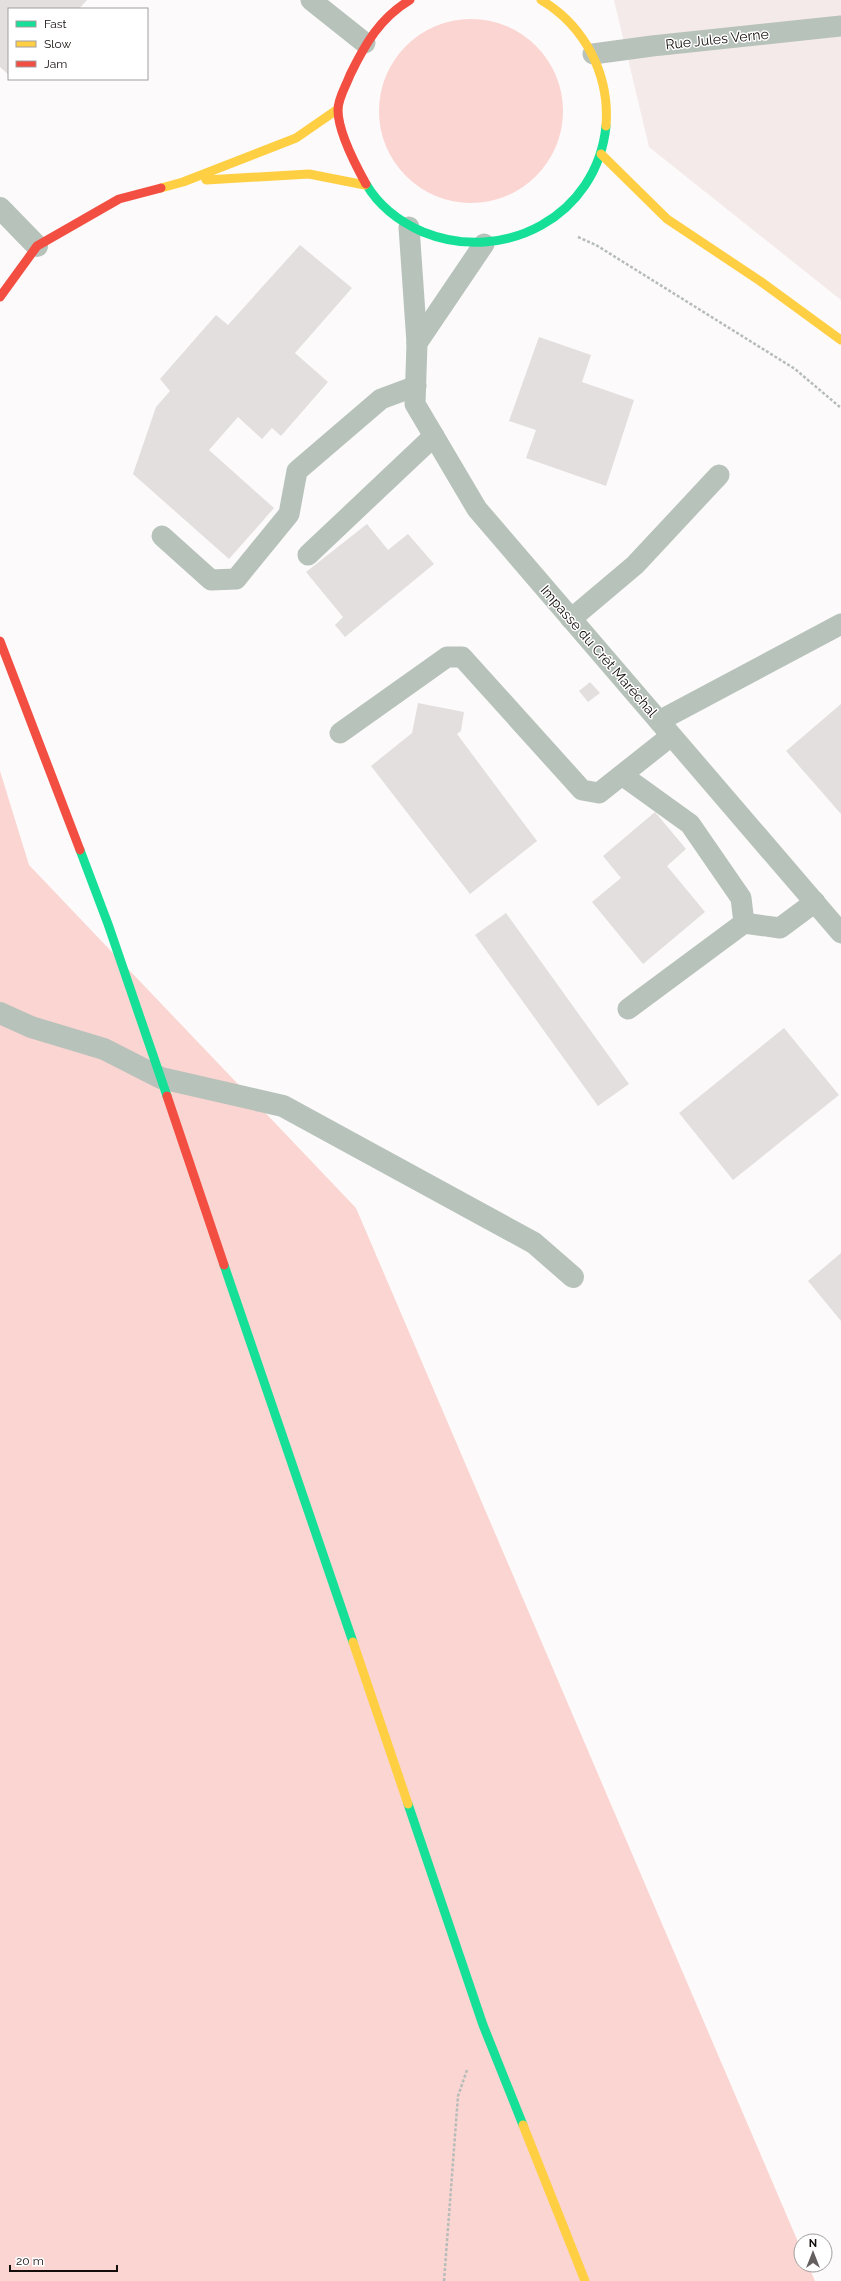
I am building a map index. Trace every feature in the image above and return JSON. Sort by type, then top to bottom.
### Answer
[{"type":"main road","points":[[0,297],[37,246],[119,199],[183,182],[296,138],[338,109],[365,43],[381,22],[410,0]]},
{"type":"main road","points":[[338,109],[350,151],[365,185],[385,208],[409,227],[445,241],[484,244],[518,237],[549,223],[571,204],[589,181],[601,154],[608,120],[605,86],[593,54],[575,26],[546,1]]},
{"type":"main road","points":[[601,154],[666,219],[760,281],[841,340]]},
{"type":"main road","points":[[183,182],[309,174],[365,185]]},
{"type":"main road","points":[[0,641],[108,924],[483,2025],[585,2281]]},
{"type":"street","points":[[0,208],[37,246]]},
{"type":"street","points":[[0,1013],[31,1027],[104,1049],[161,1078],[283,1106],[534,1243],[573,1277]]},
{"type":"lane","points":[[311,0],[365,43]]},
{"type":"lane","name":"Rue Jules Verne","points":[[593,54],[652,46],[841,26]]},
{"type":"lane","name":"Impasse du Crêt Maréchal","points":[[409,227],[416,342],[415,404],[477,509],[841,933]]},
{"type":"lane","points":[[416,342],[484,244]]},
{"type":"lane","points":[[162,536],[211,580],[236,579],[289,514],[297,471],[381,399],[416,386]]},
{"type":"lane","points":[[308,554],[434,436]]},
{"type":"lane","points":[[571,619],[635,565],[719,475]]},
{"type":"lane","points":[[340,733],[447,657],[462,657],[582,790],[599,793],[622,775],[665,728],[841,624]]},
{"type":"lane","points":[[622,775],[690,824],[740,898],[744,923]]},
{"type":"lane","points":[[628,1009],[744,923],[780,928],[814,902]]},
{"type":"path","points":[[549,223],[596,245],[795,369],[841,408]]},
{"type":"path","points":[[444,2281],[458,2096],[468,2068]]},
{"type":"shaded area","points":[[614,0],[841,0],[841,300],[649,147]]},
{"type":"shaded area","points":[[462,19],[480,19],[506,26],[522,34],[536,46],[548,60],[556,76],[563,102],[563,120],[556,146],[548,162],[536,176],[522,188],[498,199],[480,203],[462,203],[444,199],[420,188],[406,176],[394,162],[383,138],[379,120],[379,102],[383,84],[394,60],[406,46],[420,34],[444,23]]},
{"type":"shaded area","points":[[0,771],[29,865],[356,1208],[794,2233],[793,2273],[812,2273],[815,2281],[0,2281]]},
{"type":"building","points":[[0,0],[87,0],[80,8],[8,8],[8,74],[0,67]]},
{"type":"building","points":[[300,245],[352,288],[295,353],[328,382],[281,436],[272,428],[262,439],[238,417],[209,450],[274,508],[229,559],[133,474],[156,407],[170,391],[160,379],[216,315],[228,325]]},
{"type":"building","points":[[539,337],[591,355],[582,382],[634,400],[606,486],[526,458],[536,430],[509,421]]},
{"type":"building","points":[[367,524],[388,550],[408,534],[434,564],[345,637],[335,625],[343,617],[306,572]]},
{"type":"building","points":[[590,682],[600,693],[588,702],[579,691]]},
{"type":"building","points":[[418,703],[464,712],[461,731],[457,734],[537,841],[470,894],[371,766],[412,733]]},
{"type":"building","points":[[841,704],[841,814],[786,751]]},
{"type":"building","points":[[655,812],[686,849],[667,866],[705,912],[643,964],[592,902],[621,878],[603,856]]},
{"type":"building","points":[[506,913],[629,1084],[598,1106],[475,935]]},
{"type":"building","points":[[784,1028],[839,1095],[733,1180],[679,1113]]},
{"type":"building","points":[[841,1253],[841,1321],[808,1281]]},
{"type":"traffic: fast","points":[[366,184],[377,199],[398,218],[423,232],[454,241],[484,242],[514,237],[542,225],[566,208],[585,185],[599,158],[606,126]]},
{"type":"traffic: fast","points":[[80,850],[108,924],[167,1096]]},
{"type":"traffic: fast","points":[[224,1265],[353,1642]]},
{"type":"traffic: fast","points":[[408,1804],[483,2025],[523,2125]]},
{"type":"traffic: slow","points":[[541,0],[557,11],[570,23],[592,54],[604,88],[606,126]]},
{"type":"traffic: slow","points":[[161,188],[183,182],[296,138],[338,109]]},
{"type":"traffic: slow","points":[[601,154],[667,219],[760,281],[841,340]]},
{"type":"traffic: slow","points":[[206,180],[309,174],[365,185]]},
{"type":"traffic: slow","points":[[353,1642],[408,1804]]},
{"type":"traffic: slow","points":[[523,2125],[585,2281]]},
{"type":"traffic: jam","points":[[366,184],[344,138],[339,118],[339,101],[350,75],[374,33],[390,15],[410,0]]},
{"type":"traffic: jam","points":[[0,297],[37,246],[119,199],[161,188]]},
{"type":"traffic: jam","points":[[0,641],[80,850]]},
{"type":"traffic: jam","points":[[167,1096],[224,1265]]}]
